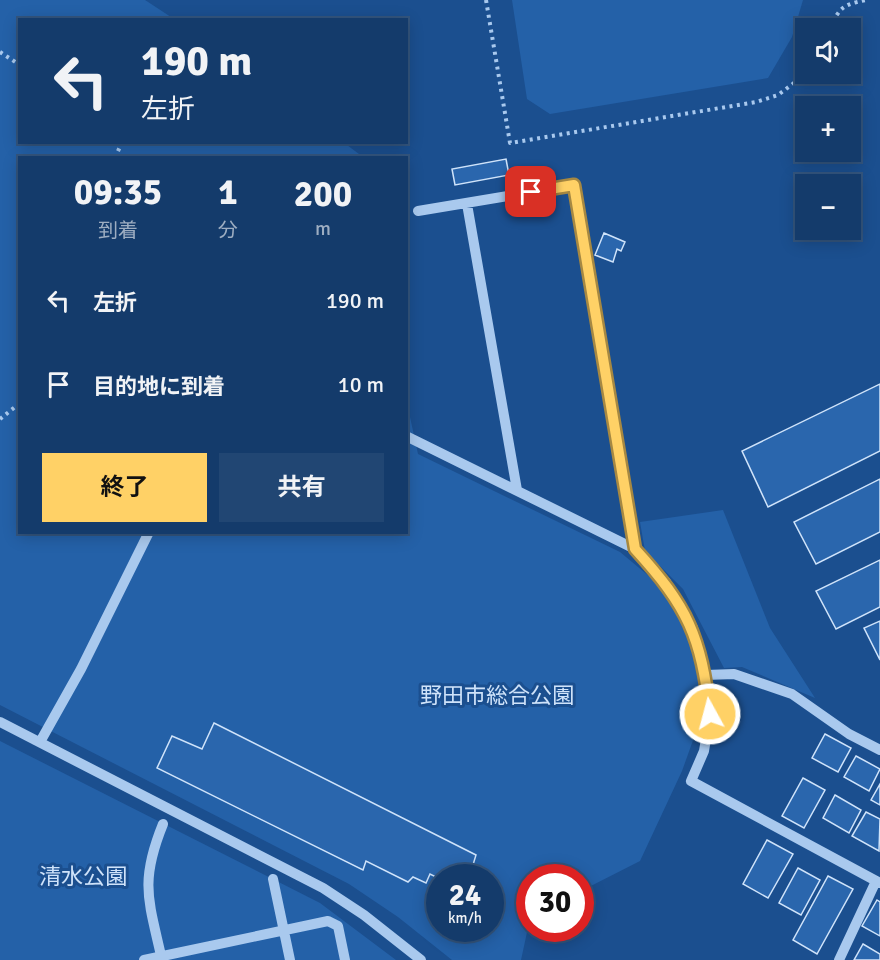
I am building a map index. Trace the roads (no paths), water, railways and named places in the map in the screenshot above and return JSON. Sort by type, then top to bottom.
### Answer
[{"type":"street","points":[[418,211],[574,185],[635,549]]},
{"type":"street","points":[[466,204],[517,490]]},
{"type":"street","points":[[408,437],[635,549],[680,602],[693,628],[706,675],[710,714],[704,751],[691,781],[878,882],[839,960]]},
{"type":"street","points":[[40,742],[81,669],[148,534]]},
{"type":"street","points":[[706,675],[734,674],[792,694],[849,734],[880,750]]},
{"type":"street","points":[[0,722],[323,888],[364,915],[421,960]]},
{"type":"street","points":[[162,958],[147,881],[152,851],[163,824]]},
{"type":"street","points":[[273,879],[290,960]]},
{"type":"street","points":[[144,960],[328,921],[338,926],[345,960]]},
{"type":"park label","name":"野田市総合公園","points":[[497,695]]},
{"type":"park label","name":"清水公園","points":[[83,876]]}]
